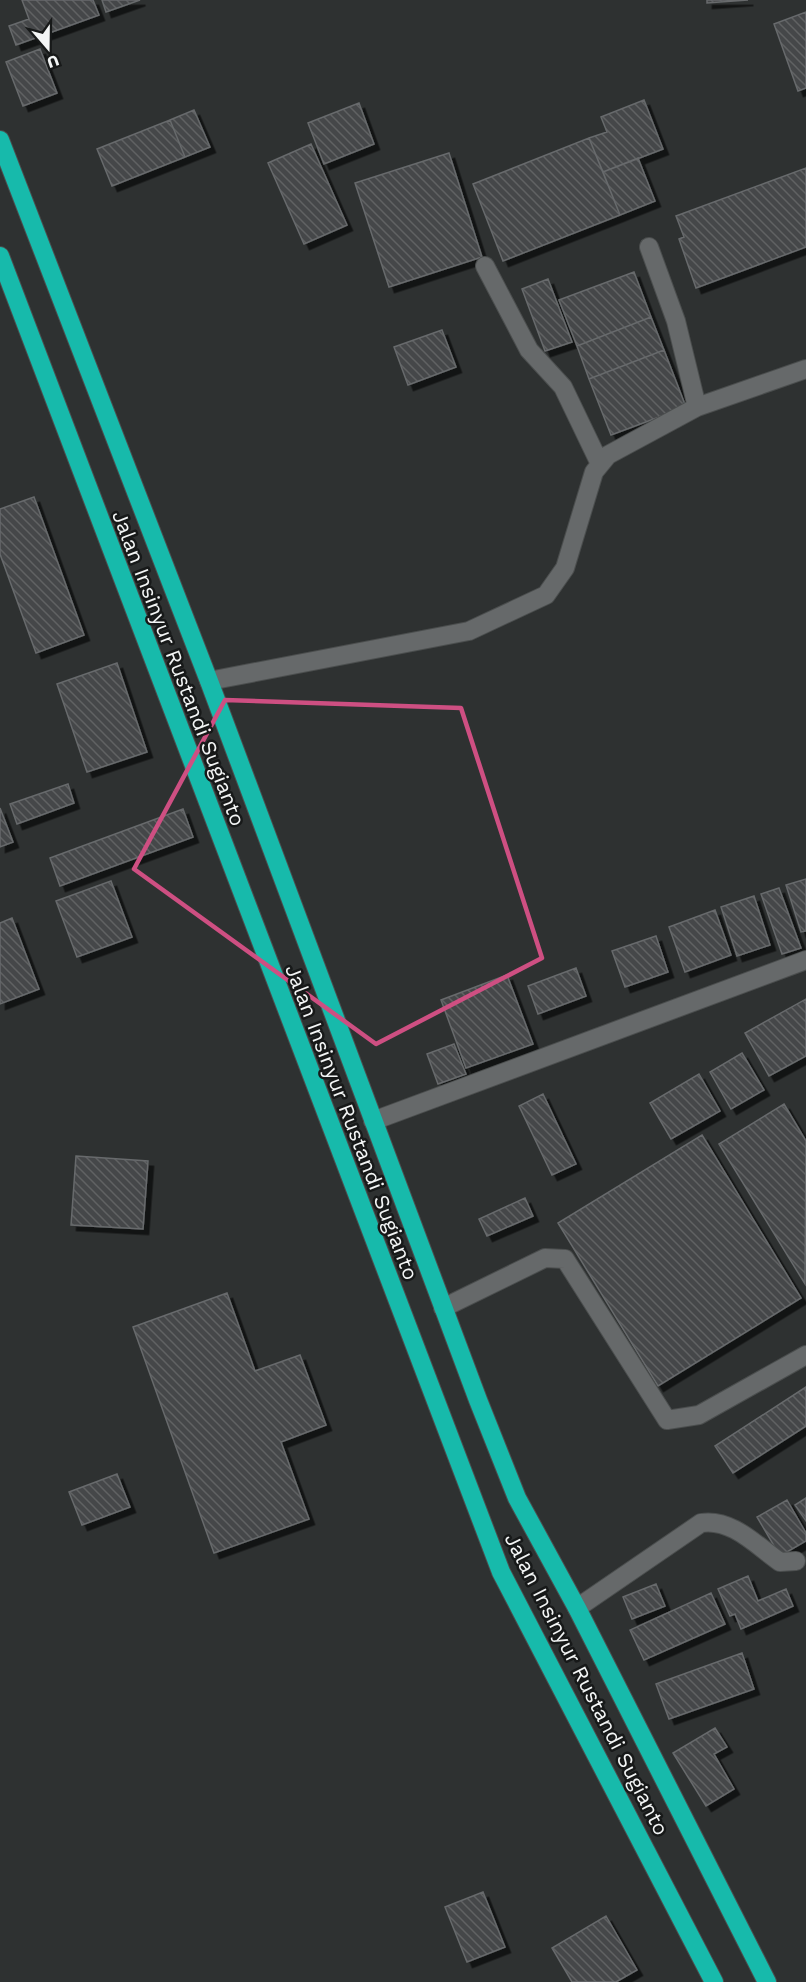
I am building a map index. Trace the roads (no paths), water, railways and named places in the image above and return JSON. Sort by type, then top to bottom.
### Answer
[{"type":"highway","points":[[0,140],[209,681],[443,1308],[517,1498],[577,1608],[767,1982]]},
{"type":"highway","name":"Jalan Insinyur Rustandi Sugianto","points":[[0,256],[501,1572],[714,1982]]},
{"type":"street","points":[[649,247],[676,321],[697,407]]},
{"type":"street","points":[[485,266],[529,350],[543,362],[563,387],[600,464]]},
{"type":"street","points":[[209,681],[469,631],[546,595],[565,568],[594,472],[608,454],[697,407],[806,369]]},
{"type":"street","points":[[373,1121],[806,960]]},
{"type":"street","points":[[443,1308],[544,1258],[565,1259],[667,1420],[699,1415],[806,1355]]},
{"type":"street","points":[[577,1608],[701,1523],[712,1521],[749,1536],[780,1562],[796,1561]]}]
